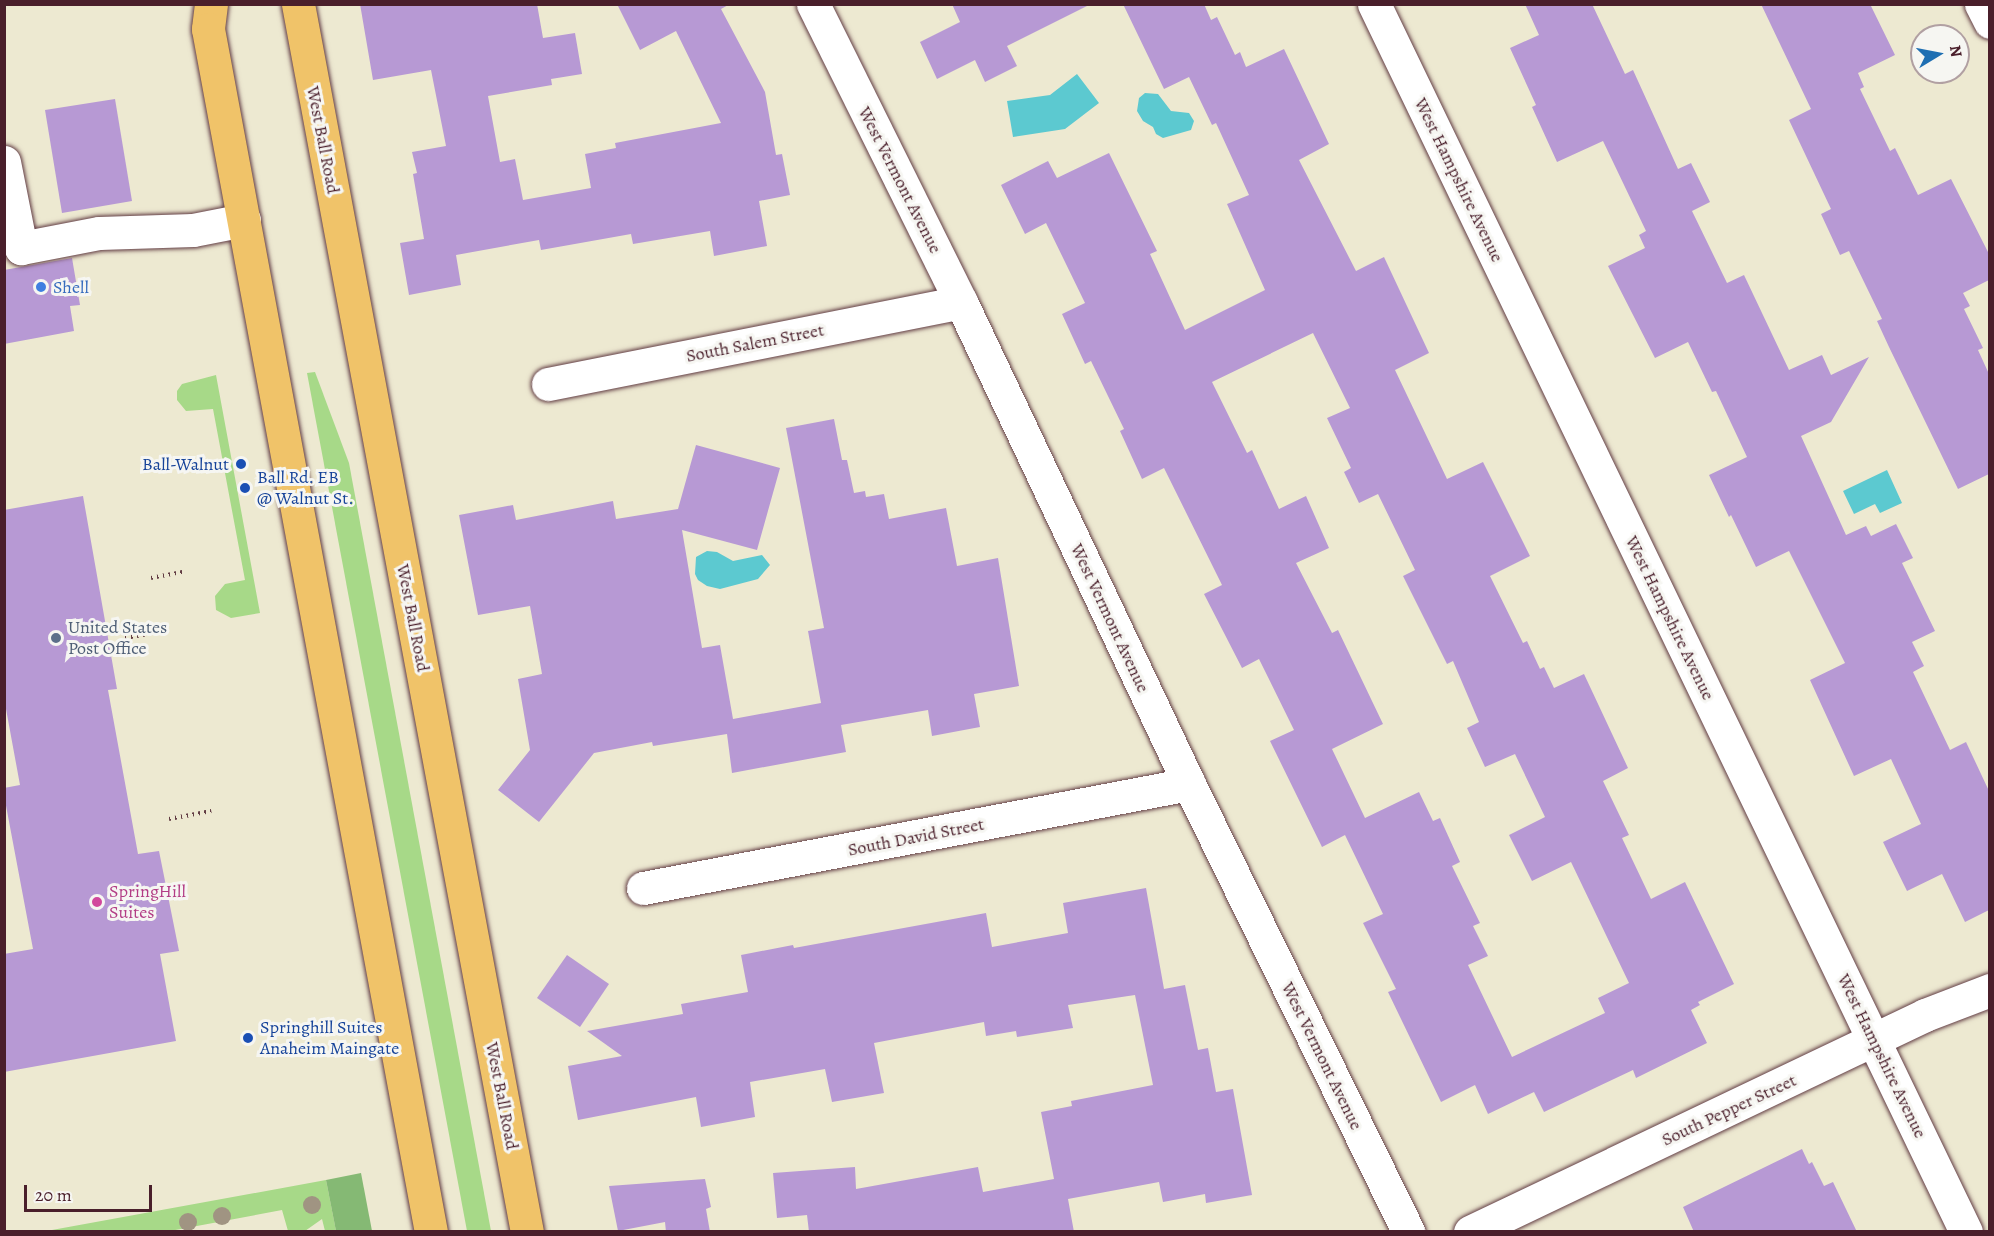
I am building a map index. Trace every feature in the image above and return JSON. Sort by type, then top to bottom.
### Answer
[{"type":"main road","points":[[211,4],[208,29],[431,1232]]},
{"type":"main road","name":"West Ball Road","points":[[298,4],[527,1232]]},
{"type":"street","name":"West Vermont Avenue","points":[[813,4],[961,302],[1189,784],[1408,1232]]},
{"type":"street","name":"West Hampshire Avenue","points":[[1374,4],[1966,1232]]},
{"type":"street","points":[[1981,4],[1989,22]]},
{"type":"street","points":[[4,162],[21,248],[99,233],[193,230],[243,220]]},
{"type":"street","name":"South Salem Street","points":[[548,384],[961,302]]},
{"type":"street","name":"South David Street","points":[[643,888],[1189,784]]},
{"type":"street","name":"South Pepper Street","points":[[1470,1232],[1925,1015],[1989,990]]},
{"type":"path","points":[[151,578],[182,572]]},
{"type":"path","points":[[125,638],[159,632]]},
{"type":"path","points":[[169,819],[211,811]]},
{"type":"green space","points":[[315,372],[349,463],[491,1231],[467,1231],[307,373]]},
{"type":"green space","points":[[216,375],[260,613],[231,618],[216,610],[215,596],[225,584],[245,580],[213,409],[186,411],[177,400],[177,391],[182,384]]},
{"type":"green space","points":[[361,1173],[372,1231],[336,1231],[326,1180]]},
{"type":"green space","points":[[326,1180],[336,1231],[325,1231],[322,1219],[305,1231],[288,1231],[282,1210],[170,1231],[41,1232]]},
{"type":"water","points":[[1077,74],[1099,103],[1065,129],[1013,137],[1007,101],[1050,95]]},
{"type":"water","points":[[1145,93],[1158,94],[1171,111],[1189,113],[1194,121],[1191,130],[1163,138],[1156,134],[1153,127],[1143,121],[1137,111],[1139,98]]},
{"type":"water","points":[[1887,470],[1902,503],[1880,513],[1875,504],[1854,514],[1843,491]]},
{"type":"water","points":[[707,551],[717,552],[733,561],[762,555],[770,565],[758,579],[720,589],[707,586],[698,580],[695,574],[696,557]]},
{"type":"building","points":[[360,4],[537,4],[543,38],[575,33],[582,74],[551,79],[552,85],[488,96],[500,162],[515,159],[523,200],[591,188],[585,154],[616,148],[615,143],[721,123],[676,31],[640,50],[617,4],[730,4],[721,9],[765,92],[776,155],[782,154],[790,195],[759,201],[767,246],[714,256],[710,231],[633,244],[631,234],[541,250],[539,240],[456,255],[461,285],[409,295],[400,243],[424,239],[413,174],[417,173],[412,152],[446,146],[431,70],[373,80]]},
{"type":"building","points":[[952,4],[1091,4],[1007,46],[1017,66],[985,82],[975,60],[937,79],[920,42],[960,22]]},
{"type":"building","points":[[1123,4],[1204,4],[1211,20],[1217,17],[1235,55],[1240,52],[1246,67],[1284,49],[1329,144],[1299,160],[1356,271],[1384,257],[1429,353],[1395,370],[1447,479],[1483,462],[1530,556],[1490,576],[1523,643],[1527,641],[1540,669],[1544,667],[1554,688],[1584,674],[1628,768],[1603,781],[1629,835],[1622,838],[1651,899],[1685,882],[1734,984],[1698,1002],[1700,1005],[1691,1010],[1707,1043],[1636,1078],[1633,1070],[1544,1112],[1534,1092],[1488,1114],[1475,1085],[1441,1102],[1388,992],[1396,989],[1363,923],[1383,914],[1345,835],[1322,847],[1270,741],[1294,730],[1259,659],[1242,668],[1204,594],[1222,585],[1164,468],[1142,479],[1120,431],[1124,429],[1091,361],[1085,364],[1062,314],[1085,303],[1046,223],[1025,234],[1001,185],[1048,161],[1057,178],[1109,153],[1157,251],[1150,254],[1185,330],[1265,290],[1227,204],[1249,195],[1216,123],[1212,125],[1189,77],[1164,89]],"holes":[[[1313,333],[1350,408],[1327,418],[1351,468],[1344,472],[1359,503],[1378,494],[1415,570],[1403,576],[1447,664],[1453,661],[1479,722],[1467,728],[1485,767],[1515,754],[1545,817],[1509,835],[1532,881],[1571,862],[1629,983],[1598,998],[1605,1013],[1512,1057],[1468,965],[1488,956],[1473,926],[1480,923],[1452,866],[1460,862],[1440,818],[1433,821],[1419,792],[1365,818],[1332,749],[1383,724],[1338,630],[1332,633],[1296,563],[1329,548],[1306,496],[1279,509],[1252,450],[1247,453],[1212,382]]]},
{"type":"building","points":[[1525,4],[1592,4],[1625,74],[1633,70],[1678,169],[1691,163],[1710,202],[1692,211],[1727,283],[1744,275],[1789,370],[1822,355],[1831,375],[1869,357],[1831,422],[1801,436],[1846,535],[1866,526],[1871,536],[1896,524],[1913,558],[1902,563],[1935,631],[1912,642],[1924,666],[1913,672],[1950,750],[1966,742],[1989,791],[1989,910],[1965,922],[1942,874],[1907,891],[1883,842],[1921,824],[1891,759],[1854,776],[1810,680],[1845,663],[1789,551],[1756,567],[1709,475],[1747,457],[1716,391],[1712,392],[1688,342],[1655,358],[1608,266],[1645,248],[1639,235],[1646,231],[1603,141],[1557,162],[1532,107],[1536,105],[1510,48],[1539,35]]},
{"type":"building","points":[[1761,4],[1870,4],[1895,55],[1858,73],[1864,87],[1860,89],[1890,151],[1895,148],[1918,195],[1951,179],[1989,254],[1989,280],[1963,293],[1970,306],[1964,309],[1983,348],[1978,350],[1989,374],[1989,474],[1958,489],[1877,321],[1882,319],[1849,251],[1840,255],[1821,214],[1831,209],[1789,120],[1811,109]]},
{"type":"building","points":[[115,99],[132,201],[62,213],[45,110]]},
{"type":"building","name":"Shell","points":[[72,258],[80,305],[70,306],[74,331],[4,344],[4,270]]},
{"type":"building","points":[[834,419],[842,460],[847,460],[854,493],[865,491],[866,497],[884,494],[889,519],[946,508],[957,566],[998,558],[1019,686],[974,694],[980,727],[932,736],[928,710],[841,725],[846,752],[732,773],[727,734],[653,746],[652,742],[594,753],[539,822],[498,790],[530,750],[518,679],[542,674],[530,606],[478,615],[459,515],[513,505],[516,520],[613,501],[616,519],[678,509],[696,445],[780,468],[757,550],[682,530],[702,648],[720,645],[733,719],[821,703],[808,631],[824,628],[786,428]]},
{"type":"building","name":"SpringHill Suites","points":[[83,496],[117,689],[108,690],[138,854],[159,851],[179,951],[160,954],[176,1041],[4,1072],[4,954],[33,949],[4,795],[4,788],[20,785],[4,698],[4,510]]},
{"type":"building","points":[[1146,888],[1164,989],[1185,985],[1198,1050],[1208,1048],[1216,1092],[1233,1089],[1252,1195],[1206,1203],[1205,1194],[1163,1202],[1159,1182],[1068,1199],[1074,1232],[809,1232],[807,1215],[777,1218],[773,1173],[855,1167],[856,1189],[978,1167],[983,1192],[1054,1179],[1041,1112],[1072,1106],[1071,1101],[1153,1085],[1135,995],[1068,1005],[1073,1028],[1017,1037],[1016,1031],[986,1036],[984,1022],[874,1043],[884,1093],[832,1102],[825,1069],[750,1082],[755,1117],[701,1127],[696,1097],[578,1120],[568,1066],[622,1056],[587,1031],[683,1014],[681,1004],[748,992],[741,955],[793,945],[794,948],[986,913],[992,947],[1068,933],[1063,903]]},
{"type":"building","points":[[567,955],[609,984],[580,1027],[537,998]]},
{"type":"building","points":[[1802,1149],[1809,1164],[1812,1162],[1824,1186],[1833,1182],[1857,1232],[1694,1232],[1683,1207]]},
{"type":"building","points":[[705,1179],[711,1207],[706,1209],[710,1232],[666,1232],[665,1222],[618,1231],[609,1186]]},
{"type":"place","name":"Shell","points":[[41,287]]},
{"type":"place","name":"Ball-Walnut","points":[[241,464]]},
{"type":"place","name":"Ball Rd. EB @ Walnut St.","points":[[245,488]]},
{"type":"place","name":"United States Post Office","points":[[56,638]]},
{"type":"place","name":"SpringHill Suites","points":[[97,902]]},
{"type":"place","name":"Springhill Suites Anaheim Maingate","points":[[248,1038]]}]
